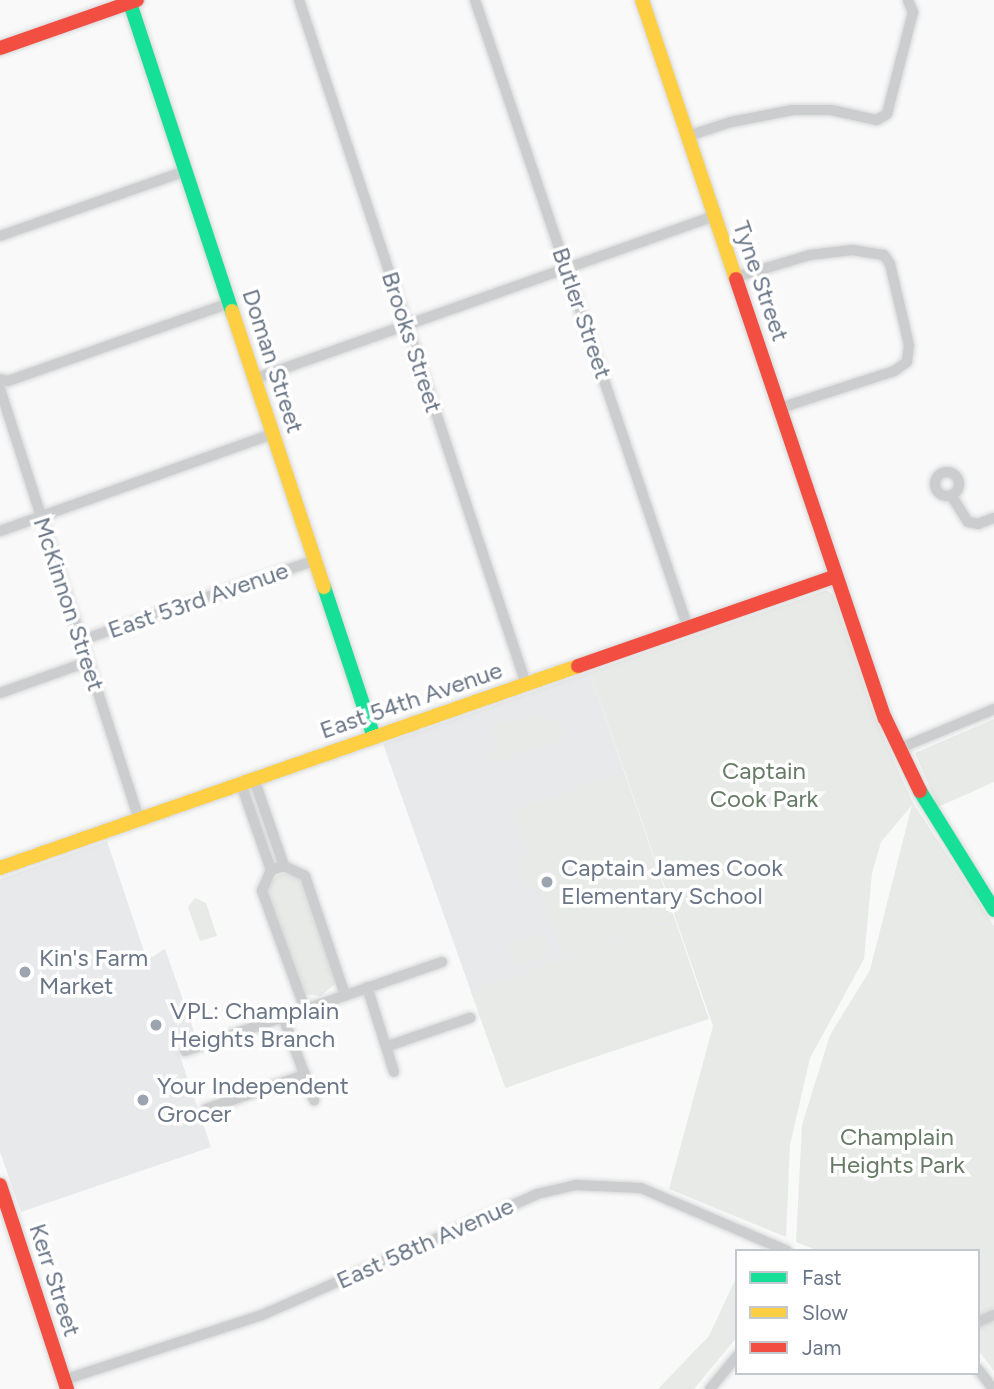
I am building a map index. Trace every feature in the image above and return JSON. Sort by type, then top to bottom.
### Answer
[{"type":"street","name":"Brooks Street","points":[[299,0],[526,684]]},
{"type":"street","name":"Butler Street","points":[[475,0],[688,628]]},
{"type":"street","name":"Tyne Street","points":[[642,0],[836,576],[898,749],[931,814],[994,911]]},
{"type":"street","points":[[688,136],[730,122],[793,110],[831,110],[877,120],[887,114],[913,12],[909,0]]},
{"type":"street","points":[[0,48],[132,1]]},
{"type":"street","name":"Doman Street","points":[[132,1],[254,379],[374,737]]},
{"type":"street","points":[[0,236],[186,171]]},
{"type":"street","points":[[254,379],[715,216]]},
{"type":"street","points":[[736,277],[833,252],[871,250],[884,255],[890,264],[909,345],[907,362],[894,371],[780,408]]},
{"type":"street","points":[[0,379],[8,381],[230,303]]},
{"type":"street","name":"McKinnon Street","points":[[0,389],[139,819]]},
{"type":"street","points":[[0,531],[273,434]]},
{"type":"street","points":[[951,495],[968,522],[978,524],[994,518]]},
{"type":"street","name":"East 53rd Avenue","points":[[82,640],[315,560]]},
{"type":"street","name":"East 54th Avenue","points":[[0,868],[836,576]]},
{"type":"street","name":"East 53rd Avenue","points":[[0,693],[87,662]]},
{"type":"street","points":[[898,749],[994,709]]},
{"type":"street","points":[[248,781],[284,866],[305,876],[345,995]]},
{"type":"street","points":[[248,781],[271,870],[262,891],[305,1009]]},
{"type":"street","points":[[271,870],[284,866]]},
{"type":"street","points":[[185,1051],[442,961]]},
{"type":"street","points":[[368,988],[394,1072]]},
{"type":"street","points":[[283,1017],[314,1100]]},
{"type":"street","points":[[388,1046],[470,1018]]},
{"type":"street","points":[[206,1109],[305,1075]]},
{"type":"street","name":"Kerr Street","points":[[0,1185],[6,1226],[66,1385]]},
{"type":"street","name":"East 58th Avenue","points":[[66,1385],[262,1315],[537,1194],[576,1185],[641,1188],[782,1249]]},
{"type":"street","points":[[710,1389],[735,1358]]},
{"type":"street","points":[[980,1372],[993,1389]]},
{"type":"shaded area","name":"Captain James Cook Elementary School","points":[[590,672],[709,1019],[505,1087],[383,744]]},
{"type":"shaded area","points":[[107,841],[147,960],[165,949],[195,1034],[175,1042],[211,1147],[21,1212],[0,1152],[0,879]]},
{"type":"green space","name":"Captain Cook Park","points":[[827,590],[833,595],[874,716],[913,803],[994,926],[994,1371],[980,1353],[980,1249],[814,1249],[796,1242],[802,1125],[830,1035],[870,970],[912,805],[881,842],[872,873],[864,959],[810,1058],[790,1145],[786,1237],[669,1189],[713,1026],[590,672]]},
{"type":"green space","points":[[543,715],[556,723],[547,731],[563,725],[567,737],[491,763],[487,752],[509,744],[490,733],[498,724]]},
{"type":"green space","points":[[994,719],[994,782],[938,807],[915,753]]},
{"type":"green space","points":[[623,772],[672,918],[564,956],[539,886],[526,890],[516,860],[528,855],[513,811]]},
{"type":"green space","points":[[280,874],[293,874],[302,882],[336,983],[321,996],[304,994],[267,894],[271,881]]},
{"type":"green space","points":[[195,898],[206,903],[217,936],[200,941],[188,907]]},
{"type":"green space","points":[[675,920],[706,1017],[506,1088],[471,992]]},
{"type":"green space","points":[[543,932],[551,955],[514,967],[506,945]]},
{"type":"green space","points":[[735,1280],[735,1339],[694,1389],[658,1389],[709,1336]]},
{"type":"traffic: fast","points":[[129,0],[232,311]]},
{"type":"traffic: fast","points":[[324,587],[374,737]]},
{"type":"traffic: fast","points":[[920,791],[994,910]]},
{"type":"traffic: slow","points":[[642,0],[736,279]]},
{"type":"traffic: slow","points":[[232,311],[324,587]]},
{"type":"traffic: slow","points":[[0,868],[578,666]]},
{"type":"traffic: jam","points":[[0,48],[137,0]]},
{"type":"traffic: jam","points":[[736,279],[885,718],[920,791]]},
{"type":"traffic: jam","points":[[578,666],[836,576]]},
{"type":"traffic: jam","points":[[0,1185],[67,1389]]},
{"type":"place","name":"Captain James Cook Elementary School","points":[[547,882]]},
{"type":"place","name":"Kin's Farm Market","points":[[25,972]]},
{"type":"place","name":"VPL: Champlain Heights Branch","points":[[156,1025]]},
{"type":"place","name":"Your Independent Grocer","points":[[143,1100]]},
{"type":"park label","name":"Champlain Heights Park","points":[[897,1151]]}]
